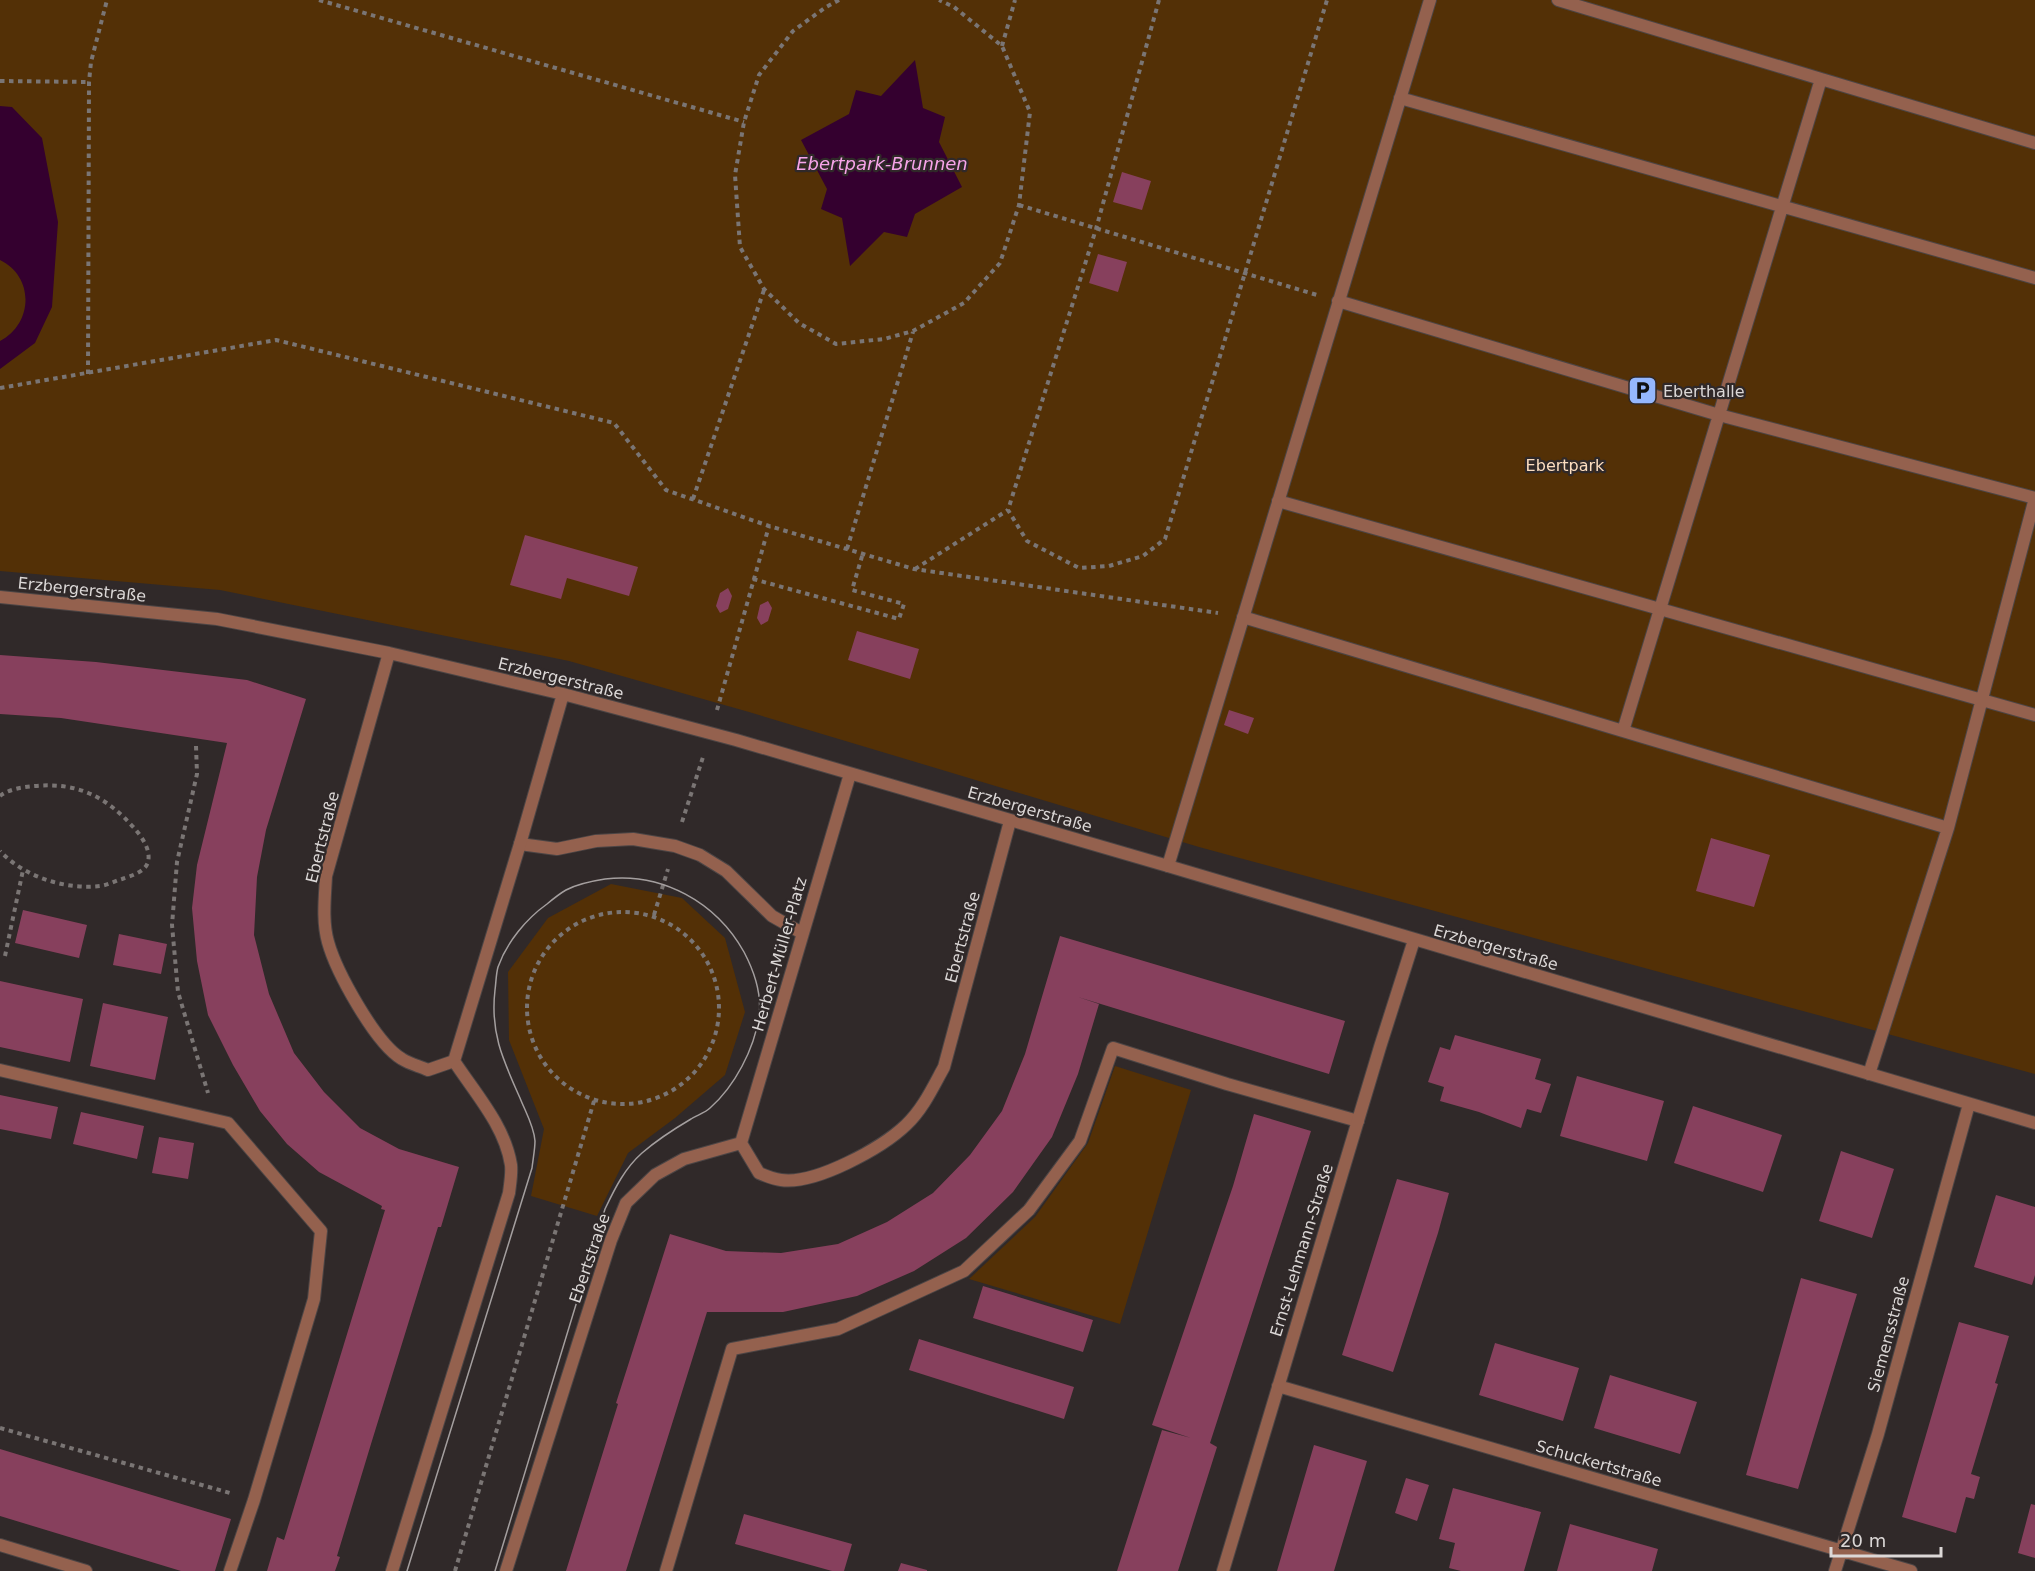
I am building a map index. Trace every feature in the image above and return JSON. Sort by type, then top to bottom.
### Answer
[{"type":"street","points":[[1168,866],[1430,0]]},
{"type":"street","points":[[1558,0],[2035,144]]},
{"type":"street","points":[[1623,731],[1821,79]]},
{"type":"street","points":[[1400,98],[2035,278]]},
{"type":"street","points":[[1338,301],[1719,415],[2035,498],[1947,828],[1869,1074]]},
{"type":"street","points":[[1278,501],[2035,715]]},
{"type":"street","name":"Erzbergerstraße","points":[[0,597],[217,620],[389,653],[563,694],[1168,866],[2035,1123]]},
{"type":"street","points":[[1243,617],[1947,828]]},
{"type":"street","name":"Ebertstraße","points":[[389,653],[326,876],[325,913],[328,941],[345,982],[374,1030],[400,1058],[428,1070],[454,1061]]},
{"type":"street","points":[[392,1571],[509,1193],[512,1168],[501,1132],[454,1061],[563,694]]},
{"type":"street","name":"Herbert-Müller-Platz","points":[[741,1143],[850,774]]},
{"type":"street","name":"Ebertstraße","points":[[507,1571],[611,1240],[626,1203],[656,1174],[684,1159],[741,1143],[759,1173],[783,1180],[812,1176],[835,1169],[860,1157],[907,1124],[925,1102],[944,1067],[1010,821]]},
{"type":"street","points":[[520,844],[557,849],[596,841],[633,839],[675,846],[700,855],[726,871],[772,916],[802,933]]},
{"type":"street","name":"Ernst-Lehmann-Straße","points":[[1223,1571],[1414,940]]},
{"type":"street","points":[[666,1571],[732,1349],[838,1329],[964,1271],[1029,1210],[1080,1140],[1113,1047],[1227,1084],[1358,1121]]},
{"type":"street","points":[[0,1070],[228,1123],[321,1231],[314,1299],[254,1500],[230,1571]]},
{"type":"street","name":"Siemensstraße","points":[[1835,1571],[1878,1434],[1969,1104]]},
{"type":"street","name":"Schuckertstraße","points":[[1278,1386],[1911,1571]]},
{"type":"street","points":[[0,1545],[86,1571]]},
{"type":"path","points":[[88,374],[89,82],[91,62],[107,0]]},
{"type":"path","points":[[319,0],[744,122]]},
{"type":"path","points":[[839,0],[794,31],[759,75],[744,122],[735,175],[740,247],[764,289],[799,322],[836,344],[884,339],[913,331],[964,303],[1000,263],[1019,205],[1030,112],[1002,46],[954,7],[939,0]]},
{"type":"path","points":[[1002,46],[1016,0]]},
{"type":"path","points":[[914,569],[1008,510],[1096,229],[1159,0]]},
{"type":"path","points":[[1008,510],[1027,541],[1079,568],[1109,566],[1143,556],[1165,539],[1327,0]]},
{"type":"path","points":[[0,81],[89,82]]},
{"type":"path","points":[[1019,205],[1338,301]]},
{"type":"path","points":[[693,500],[764,289]]},
{"type":"path","points":[[847,549],[913,331]]},
{"type":"path","points":[[0,388],[276,340],[614,423],[666,490],[769,526],[914,569],[1243,617]]},
{"type":"path","points":[[710,734],[769,526]]},
{"type":"path","points":[[753,579],[899,619],[904,604],[852,590],[863,553]]},
{"type":"path","points":[[196,746],[197,774],[177,862],[172,925],[178,992],[216,1120]]},
{"type":"path","points":[[0,796],[5,792],[28,787],[51,785],[75,787],[99,797],[122,814],[140,836],[147,848],[148,861],[142,870],[102,885],[75,887],[23,870],[0,851]]},
{"type":"path","points":[[5,956],[23,870]]},
{"type":"path","points":[[622,911],[654,915],[680,929],[702,950],[716,977],[720,1007],[716,1037],[702,1065],[681,1086],[654,1100],[624,1105],[594,1101],[566,1087],[545,1066],[531,1039],[526,1009],[531,979],[544,952],[566,930],[593,916],[622,911]]},
{"type":"path","points":[[454,1571],[594,1101]]},
{"type":"path","points":[[0,1428],[254,1500]]},
{"type":"green space","name":"Ebertpark","points":[[0,0],[2035,0],[2035,1074],[1199,847],[749,712],[569,661],[220,590],[0,571]]},
{"type":"green space","points":[[611,884],[682,898],[725,938],[745,1012],[725,1075],[675,1118],[628,1153],[597,1216],[531,1196],[544,1129],[509,1040],[508,972],[548,918]]},
{"type":"green space","points":[[1115,1066],[1191,1090],[1120,1324],[969,1279],[1035,1217],[1088,1143]]},
{"type":"water","name":"Ebertpark-Brunnen","points":[[915,60],[923,108],[945,117],[939,142],[962,187],[915,214],[907,237],[884,232],[850,266],[842,218],[821,209],[827,189],[801,140],[849,114],[856,90],[881,96]]},
{"type":"water","points":[[0,106],[12,107],[42,138],[58,222],[52,307],[35,343],[0,369],[0,341],[19,324],[26,300],[19,277],[0,260]]},
{"type":"building","points":[[1122,172],[1151,181],[1142,210],[1113,202]]},
{"type":"building","points":[[1098,254],[1127,262],[1118,292],[1089,283]]},
{"type":"building","points":[[525,535],[638,567],[629,596],[567,578],[561,599],[510,585]]},
{"type":"building","points":[[728,588],[732,596],[728,609],[720,613],[716,606],[720,593]]},
{"type":"building","points":[[768,601],[772,608],[768,621],[761,625],[757,618],[760,605]]},
{"type":"building","points":[[857,631],[919,649],[910,679],[848,660]]},
{"type":"building","points":[[0,655],[96,662],[247,680],[306,699],[266,830],[257,877],[254,935],[269,994],[294,1053],[324,1092],[360,1128],[399,1149],[459,1167],[441,1227],[438,1227],[371,1444],[337,1556],[340,1557],[335,1571],[267,1571],[277,1537],[284,1540],[385,1210],[381,1209],[382,1206],[319,1172],[287,1144],[260,1111],[233,1065],[208,1015],[197,961],[192,908],[197,865],[227,743],[61,718],[0,714]]},
{"type":"building","points":[[1229,710],[1254,718],[1248,734],[1224,725]]},
{"type":"building","points":[[1711,838],[1770,855],[1754,907],[1696,891]]},
{"type":"building","points":[[23,910],[87,925],[79,958],[15,943]]},
{"type":"building","points":[[119,934],[167,944],[161,974],[113,965]]},
{"type":"building","points":[[1060,936],[1345,1021],[1329,1074],[1078,997],[1099,1004],[1078,1074],[1052,1137],[1013,1192],[966,1238],[914,1271],[857,1296],[783,1312],[707,1312],[626,1571],[566,1571],[670,1234],[726,1251],[781,1253],[838,1244],[887,1222],[933,1193],[970,1155],[1002,1111],[1025,1054]]},
{"type":"building","points":[[0,981],[83,999],[70,1062],[0,1047]]},
{"type":"building","points":[[103,1003],[168,1017],[155,1080],[90,1066]]},
{"type":"building","points":[[1455,1035],[1541,1059],[1535,1079],[1551,1084],[1541,1113],[1527,1109],[1521,1128],[1479,1112],[1440,1101],[1444,1087],[1428,1082],[1440,1047],[1450,1050]]},
{"type":"building","points":[[1577,1076],[1664,1101],[1647,1161],[1560,1136]]},
{"type":"building","points":[[0,1095],[58,1107],[51,1139],[0,1129]]},
{"type":"building","points":[[1693,1106],[1782,1135],[1763,1192],[1674,1163]]},
{"type":"building","points":[[81,1112],[144,1126],[137,1159],[73,1144]]},
{"type":"building","points":[[1254,1114],[1311,1131],[1210,1443],[1217,1447],[1178,1571],[1117,1571],[1162,1430],[1191,1438],[1152,1425],[1233,1186]]},
{"type":"building","points":[[159,1137],[194,1143],[188,1179],[152,1173]]},
{"type":"building","points":[[1841,1151],[1894,1169],[1872,1238],[1819,1221]]},
{"type":"building","points":[[1397,1179],[1449,1193],[1393,1372],[1342,1355]]},
{"type":"building","points":[[1996,1195],[2035,1207],[2035,1275],[2032,1285],[1974,1267]]},
{"type":"building","points":[[1801,1278],[1857,1294],[1798,1489],[1746,1475]]},
{"type":"building","points":[[983,1286],[1093,1320],[1083,1352],[973,1318]]},
{"type":"building","points":[[1959,1322],[2009,1336],[1995,1383],[1998,1384],[1971,1474],[1980,1477],[1974,1499],[1966,1497],[1956,1533],[1902,1517]]},
{"type":"building","points":[[919,1339],[1074,1387],[1064,1419],[909,1370]]},
{"type":"building","points":[[1495,1343],[1579,1368],[1563,1421],[1479,1395]]},
{"type":"building","points":[[1610,1375],[1697,1402],[1680,1454],[1594,1428]]},
{"type":"building","points":[[1314,1445],[1367,1461],[1334,1571],[1277,1571]]},
{"type":"building","points":[[0,1449],[231,1519],[215,1571],[181,1571],[0,1516]]},
{"type":"building","points":[[1406,1478],[1429,1485],[1417,1521],[1395,1513]]},
{"type":"building","points":[[1453,1488],[1541,1512],[1524,1571],[1461,1571],[1449,1568],[1455,1543],[1439,1539]]},
{"type":"building","points":[[2031,1504],[2035,1505],[2035,1558],[2018,1553]]},
{"type":"building","points":[[744,1514],[852,1544],[844,1571],[832,1571],[735,1544]]},
{"type":"building","points":[[1570,1524],[1658,1549],[1652,1571],[1557,1571]]},
{"type":"building","points":[[901,1563],[927,1570],[927,1571],[898,1571]]},
{"type":"tram line","points":[[407,1571],[532,1168],[535,1141],[533,1130],[503,1058],[496,1033],[494,1005],[498,967],[506,949],[525,924],[539,910],[566,890],[580,884],[605,879],[647,880],[685,894],[703,905],[732,934],[748,959],[754,975],[759,1000],[759,1017],[748,1054],[728,1089],[708,1110],[672,1131],[642,1153],[625,1172],[605,1209],[495,1571]]},
{"type":"place","name":"Eberthalle","points":[[1642,391]]}]
